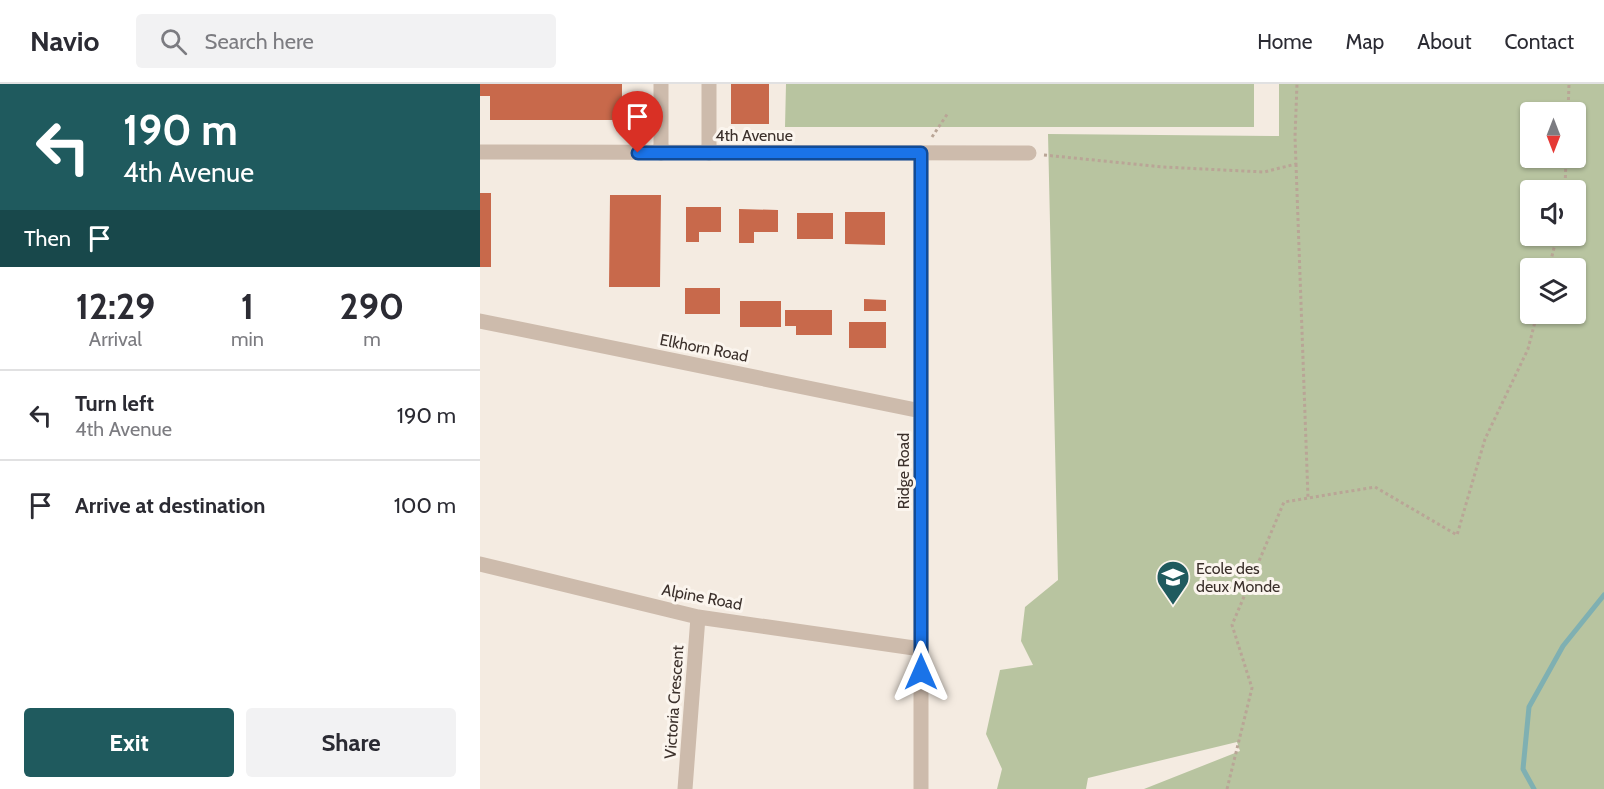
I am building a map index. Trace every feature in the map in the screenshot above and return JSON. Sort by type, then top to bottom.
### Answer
[{"type":"street","points":[[660,84],[660,153]]},
{"type":"street","points":[[709,84],[709,153]]},
{"type":"street","name":"4th Avenue","points":[[480,152],[1029,153]]},
{"type":"street","name":"Ridge Road","points":[[921,153],[921,789]]},
{"type":"street","name":"Elkhorn Road","points":[[480,321],[921,411]]},
{"type":"street","name":"Alpine Road","points":[[480,564],[698,617],[921,649]]},
{"type":"street","name":"Victoria Crescent","points":[[686,789],[698,617]]},
{"type":"path","points":[[1297,84],[1295,137],[1308,498]]},
{"type":"path","points":[[1568,102],[1569,84]]},
{"type":"path","points":[[921,153],[948,113]]},
{"type":"path","points":[[1029,153],[1162,167],[1264,172],[1296,164]]},
{"type":"path","points":[[1227,789],[1252,688],[1232,625],[1284,502],[1375,487],[1457,536],[1485,439],[1528,349],[1534,324]]},
{"type":"green space","points":[[786,84],[1254,84],[1254,127],[785,127]]},
{"type":"green space","points":[[1279,84],[1604,84],[1604,789],[1144,789],[1240,751],[1237,742],[1088,778],[1086,789],[997,789],[1002,769],[986,734],[1000,670],[1033,665],[1021,641],[1025,607],[1058,580],[1048,134],[1279,136]]},
{"type":"building","points":[[480,84],[622,84],[622,120],[490,120],[490,96],[480,96]]},
{"type":"building","points":[[731,84],[769,84],[769,124],[731,124]]},
{"type":"building","points":[[480,193],[491,193],[491,267],[480,267]]},
{"type":"building","points":[[610,195],[661,195],[660,287],[609,287]]},
{"type":"building","points":[[686,207],[721,207],[721,232],[699,232],[699,242],[686,242]]},
{"type":"building","points":[[739,209],[778,210],[778,232],[754,232],[754,243],[739,243]]},
{"type":"building","points":[[845,212],[885,212],[885,245],[845,244]]},
{"type":"building","points":[[797,213],[833,213],[833,239],[797,239]]},
{"type":"building","points":[[685,288],[720,288],[720,314],[685,314]]},
{"type":"building","points":[[864,299],[886,300],[886,311],[864,311]]},
{"type":"building","points":[[740,301],[781,301],[781,327],[740,327]]},
{"type":"building","points":[[785,310],[832,310],[832,335],[796,335],[796,326],[785,326]]},
{"type":"building","points":[[849,322],[886,322],[886,348],[849,348]]},
{"type":"waterway","points":[[1534,789],[1523,769],[1529,707],[1563,646],[1604,595]]},
{"type":"place","name":"Ecole des deux Monde","points":[[1173,606]]},
{"type":"route","points":[[638,153],[921,153],[921,672]]}]
